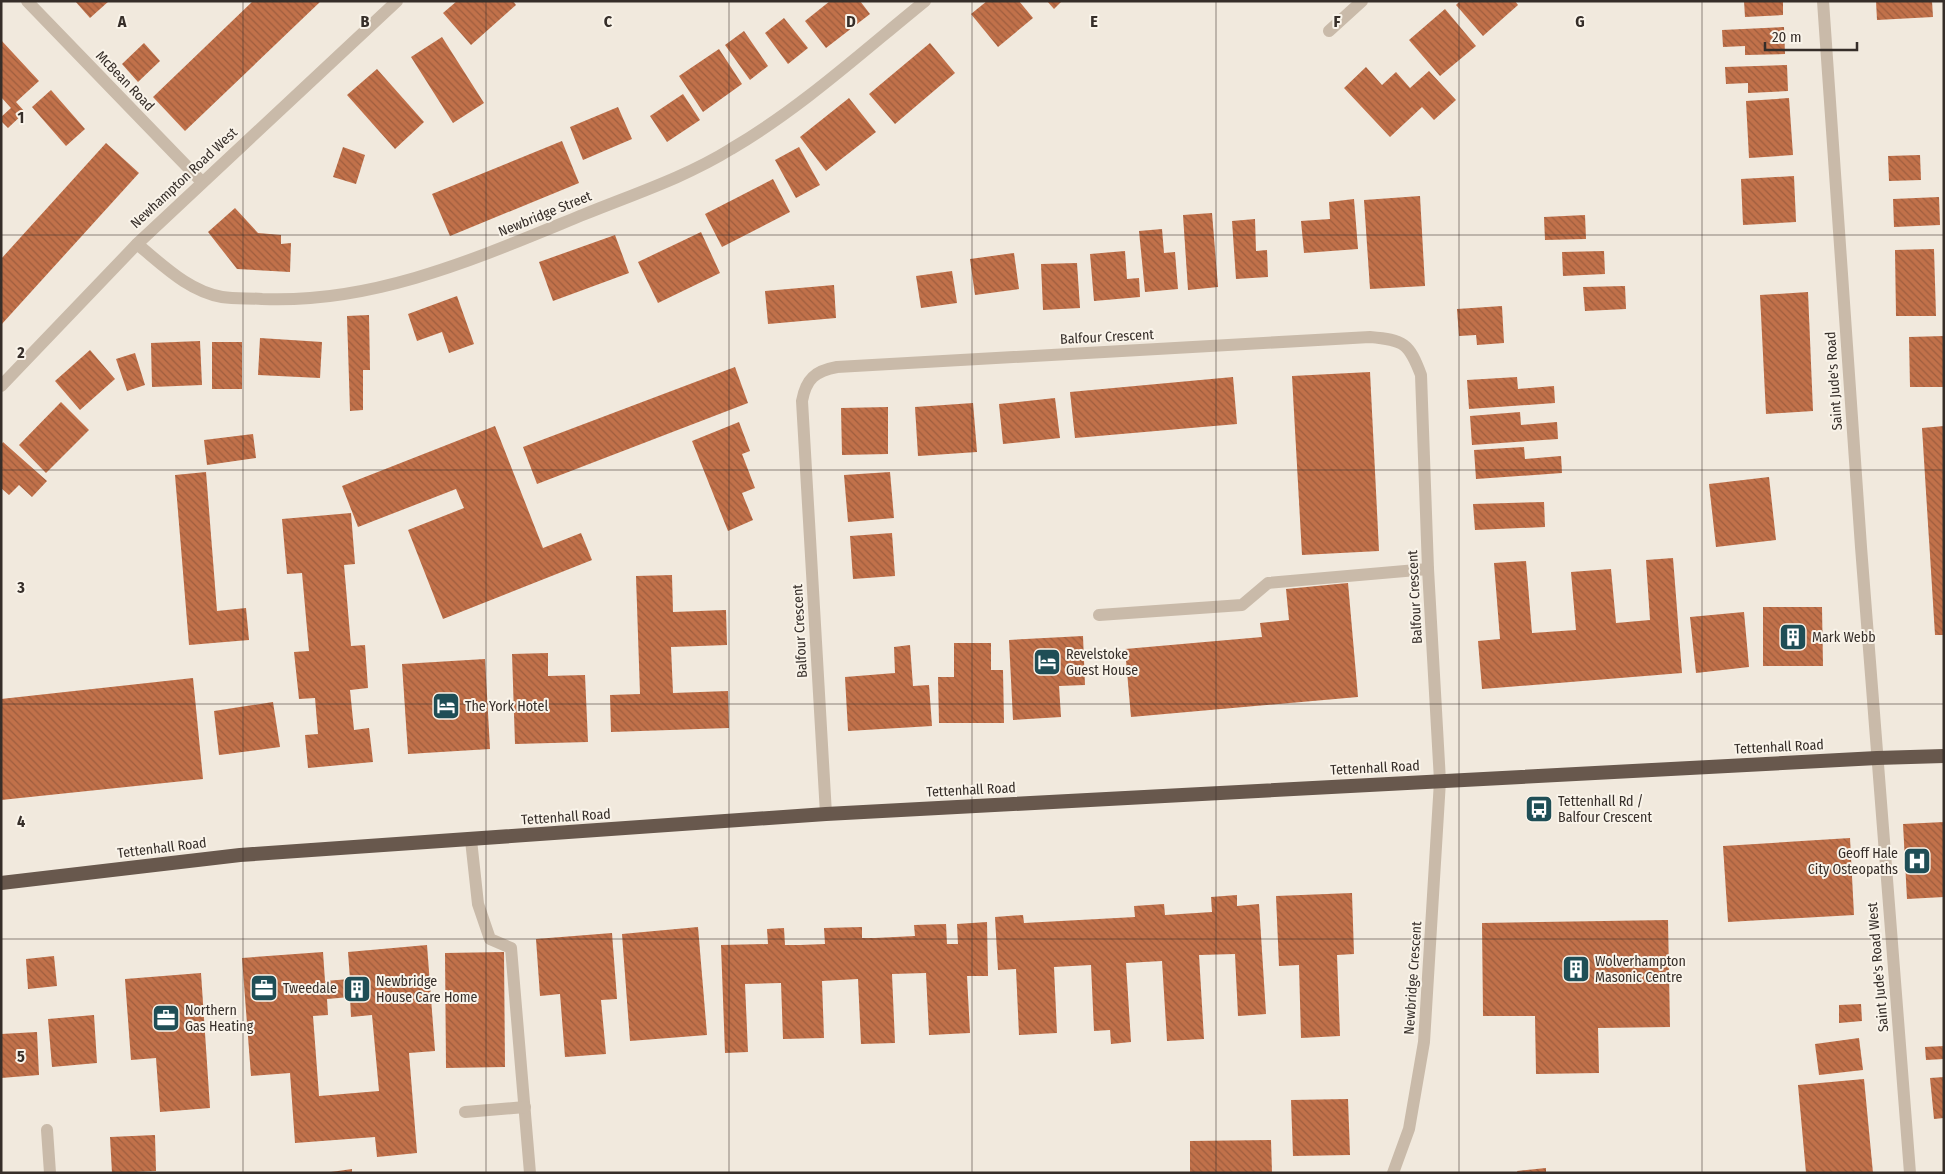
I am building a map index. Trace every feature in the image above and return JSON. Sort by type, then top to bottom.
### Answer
[{"type":"highway","name":"Tettenhall Road","points":[[1,883],[240,855],[826,814],[1876,758],[1944,756]]},
{"type":"street","name":"McBean Road","points":[[26,1],[202,182]]},
{"type":"street","name":"Newhampton Road West","points":[[1,386],[137,244],[396,1]]},
{"type":"street","name":"Newbridge Street","points":[[137,244],[183,281],[202,291],[223,297],[288,300],[362,293],[427,275],[512,244],[671,179],[731,150],[791,110],[925,1]]},
{"type":"street","points":[[1330,31],[1362,1]]},
{"type":"street","name":"Saint Jude's Road","points":[[1823,1],[1876,758]]},
{"type":"street","name":"Balfour Crescent","points":[[826,814],[802,401],[804,387],[812,377],[824,369],[837,367],[1370,338],[1389,339],[1404,343],[1414,358],[1421,375],[1428,569],[1440,781]]},
{"type":"street","points":[[1099,614],[1242,605],[1268,583],[1428,569]]},
{"type":"street","name":"Saint Jude's Road West","points":[[1876,758],[1910,1173]]},
{"type":"street","name":"Newbridge Crescent","points":[[1393,1173],[1408,1129],[1424,1042],[1440,781]]},
{"type":"street","points":[[471,840],[478,904],[490,939],[511,948],[530,1173]]},
{"type":"street","points":[[465,1112],[525,1106]]},
{"type":"street","points":[[47,1130],[50,1173]]},
{"type":"building","points":[[75,1],[109,1],[90,18]]},
{"type":"building","points":[[253,1],[321,1],[185,131],[153,97]]},
{"type":"building","points":[[457,1],[513,1],[516,5],[471,45],[443,13]]},
{"type":"building","points":[[830,1],[860,1],[870,14],[826,48],[805,21]]},
{"type":"building","points":[[987,1],[1019,1],[1033,18],[998,47],[971,14]]},
{"type":"building","points":[[1047,1],[1062,1],[1054,9]]},
{"type":"building","points":[[1460,1],[1515,1],[1518,5],[1483,36],[1456,5]]},
{"type":"building","points":[[1744,1],[1783,1],[1783,15],[1745,17]]},
{"type":"building","points":[[1876,1],[1932,1],[1933,17],[1877,20]]},
{"type":"building","points":[[1445,9],[1476,46],[1440,76],[1409,40]]},
{"type":"building","points":[[784,18],[808,48],[788,64],[765,33]]},
{"type":"building","points":[[1784,27],[1785,54],[1745,55],[1745,46],[1723,47],[1722,30]]},
{"type":"building","points":[[744,31],[768,66],[750,80],[725,45]]},
{"type":"building","points":[[442,37],[484,103],[453,123],[411,57]]},
{"type":"building","points":[[1,40],[39,81],[16,102],[25,112],[8,128],[1,121],[1,117],[11,108],[1,97]]},
{"type":"building","points":[[144,43],[160,61],[138,82],[122,64]]},
{"type":"building","points":[[930,43],[955,73],[895,124],[869,94]]},
{"type":"building","points":[[719,49],[742,84],[703,112],[679,76]]},
{"type":"building","points":[[1787,65],[1788,91],[1748,93],[1748,83],[1726,84],[1725,67]]},
{"type":"building","points":[[1366,67],[1382,85],[1396,72],[1410,88],[1429,71],[1456,100],[1434,120],[1422,107],[1390,137],[1344,88]]},
{"type":"building","points":[[377,69],[424,122],[395,149],[347,95]]},
{"type":"building","points":[[51,90],[85,129],[66,146],[32,107]]},
{"type":"building","points":[[683,94],[700,120],[667,142],[650,116]]},
{"type":"building","points":[[849,98],[876,132],[826,171],[800,137]]},
{"type":"building","points":[[1789,98],[1793,155],[1749,158],[1746,101]]},
{"type":"building","points":[[618,107],[632,139],[583,160],[570,127]]},
{"type":"building","points":[[562,141],[579,183],[450,236],[432,194]]},
{"type":"building","points":[[106,143],[139,173],[1,325],[1,259]]},
{"type":"building","points":[[343,147],[365,155],[356,184],[333,177]]},
{"type":"building","points":[[799,147],[820,185],[796,198],[775,160]]},
{"type":"building","points":[[1920,155],[1921,180],[1889,181],[1888,156]]},
{"type":"building","points":[[1794,176],[1796,222],[1743,225],[1741,179]]},
{"type":"building","points":[[773,179],[790,212],[722,247],[705,214]]},
{"type":"building","points":[[1420,196],[1425,286],[1370,289],[1364,200]]},
{"type":"building","points":[[1939,197],[1940,225],[1894,227],[1893,199]]},
{"type":"building","points":[[1354,199],[1358,249],[1304,253],[1301,221],[1330,219],[1329,202]]},
{"type":"building","points":[[235,208],[258,233],[281,235],[281,244],[291,243],[290,272],[237,269],[208,232]]},
{"type":"building","points":[[1212,213],[1218,287],[1188,290],[1183,215]]},
{"type":"building","points":[[1585,215],[1586,239],[1545,240],[1544,217]]},
{"type":"building","points":[[1255,219],[1256,251],[1267,250],[1268,277],[1236,279],[1232,221]]},
{"type":"building","points":[[1162,229],[1164,253],[1175,252],[1178,289],[1145,292],[1139,231]]},
{"type":"building","points":[[701,232],[720,273],[658,303],[638,262]]},
{"type":"building","points":[[615,235],[629,273],[553,301],[539,262]]},
{"type":"building","points":[[1934,249],[1936,316],[1896,316],[1895,250]]},
{"type":"building","points":[[1125,251],[1127,279],[1139,278],[1140,297],[1094,301],[1090,254]]},
{"type":"building","points":[[1604,251],[1605,274],[1563,276],[1562,252]]},
{"type":"building","points":[[1014,253],[1019,289],[975,295],[970,259]]},
{"type":"building","points":[[1077,263],[1080,308],[1043,310],[1041,264]]},
{"type":"building","points":[[952,271],[957,303],[921,308],[916,276]]},
{"type":"building","points":[[834,285],[836,318],[768,324],[765,291]]},
{"type":"building","points":[[1625,286],[1626,309],[1585,311],[1583,287]]},
{"type":"building","points":[[1808,292],[1813,411],[1766,414],[1760,295]]},
{"type":"building","points":[[457,296],[474,344],[449,353],[442,332],[417,341],[408,314]]},
{"type":"building","points":[[1502,306],[1504,343],[1477,345],[1476,335],[1459,336],[1457,309]]},
{"type":"building","points":[[369,315],[370,370],[363,370],[363,410],[350,411],[347,316]]},
{"type":"building","points":[[1944,336],[1944,387],[1910,387],[1909,337]]},
{"type":"building","points":[[260,338],[322,342],[320,378],[258,375]]},
{"type":"building","points":[[200,341],[202,385],[152,387],[151,343]]},
{"type":"building","points":[[212,342],[242,342],[242,389],[212,389]]},
{"type":"building","points":[[90,350],[115,379],[80,410],[55,381]]},
{"type":"building","points":[[135,353],[145,385],[127,391],[116,359]]},
{"type":"building","points":[[735,367],[748,403],[537,484],[523,447]]},
{"type":"building","points":[[1370,372],[1379,551],[1302,555],[1292,376]]},
{"type":"building","points":[[1233,377],[1237,424],[1075,438],[1070,392]]},
{"type":"building","points":[[1517,377],[1518,389],[1554,386],[1555,403],[1469,409],[1467,380]]},
{"type":"building","points":[[1055,398],[1060,438],[1003,444],[999,404]]},
{"type":"building","points":[[61,402],[89,430],[46,473],[19,445]]},
{"type":"building","points":[[973,403],[977,452],[918,456],[915,407]]},
{"type":"building","points":[[888,407],[888,454],[842,455],[841,408]]},
{"type":"building","points":[[1520,412],[1521,425],[1557,422],[1558,439],[1472,445],[1470,416]]},
{"type":"building","points":[[739,422],[750,451],[742,454],[755,488],[742,493],[753,520],[728,531],[692,441]]},
{"type":"building","points":[[495,426],[543,548],[581,533],[592,560],[443,619],[408,530],[464,508],[456,489],[358,527],[342,486]]},
{"type":"building","points":[[1944,426],[1944,635],[1935,635],[1922,428]]},
{"type":"building","points":[[253,434],[256,458],[207,465],[204,440]]},
{"type":"building","points":[[3,442],[47,481],[32,497],[19,485],[9,495],[1,488],[1,445]]},
{"type":"building","points":[[1524,447],[1525,459],[1561,456],[1562,473],[1476,479],[1474,450]]},
{"type":"building","points":[[206,472],[217,611],[246,608],[249,640],[189,645],[175,475]]},
{"type":"building","points":[[890,472],[894,518],[848,522],[844,475]]},
{"type":"building","points":[[1769,477],[1776,540],[1716,547],[1709,484]]},
{"type":"building","points":[[1544,502],[1545,527],[1475,530],[1473,504]]},
{"type":"building","points":[[351,513],[355,564],[344,565],[351,646],[365,645],[368,688],[350,690],[354,730],[369,728],[373,762],[308,768],[305,735],[318,734],[315,698],[299,699],[294,652],[309,651],[302,573],[287,574],[282,519]]},
{"type":"building","points":[[892,533],[895,576],[853,579],[850,536]]},
{"type":"building","points":[[1673,558],[1682,673],[1482,689],[1478,641],[1500,639],[1494,563],[1526,561],[1532,633],[1576,630],[1571,572],[1611,569],[1616,623],[1650,620],[1646,560]]},
{"type":"building","points":[[672,575],[673,612],[726,610],[727,645],[671,647],[673,693],[728,691],[729,728],[611,732],[610,695],[640,694],[636,576]]},
{"type":"building","points":[[1348,583],[1358,697],[1131,717],[1125,649],[1262,637],[1260,623],[1289,620],[1286,589]]},
{"type":"building","name":"Mark Webb","points":[[1763,607],[1822,607],[1823,666],[1763,666]]},
{"type":"building","points":[[1744,612],[1749,667],[1696,673],[1690,617]]},
{"type":"building","name":"Revelstoke Guest House","points":[[1083,636],[1085,685],[1059,686],[1061,717],[1013,720],[1009,640]]},
{"type":"building","points":[[954,643],[991,643],[991,670],[1003,670],[1004,723],[939,723],[938,677],[954,677]]},
{"type":"building","points":[[910,645],[913,686],[929,685],[932,726],[848,731],[845,677],[895,673],[894,647]]},
{"type":"building","points":[[548,653],[548,676],[585,675],[588,742],[515,744],[512,654]]},
{"type":"building","name":"The York Hotel","points":[[485,659],[490,749],[408,754],[402,664]]},
{"type":"building","points":[[193,678],[203,779],[1,800],[1,699]]},
{"type":"building","points":[[273,702],[280,747],[219,755],[214,711]]},
{"type":"building","name":"Geoff Hale City Osteopaths","points":[[1944,822],[1944,897],[1907,899],[1903,824]]},
{"type":"building","points":[[1850,838],[1854,915],[1728,922],[1723,846]]},
{"type":"building","points":[[1352,893],[1354,954],[1337,955],[1340,1036],[1301,1038],[1299,965],[1279,966],[1276,896]]},
{"type":"building","points":[[1237,895],[1237,906],[1259,904],[1266,1014],[1238,1016],[1235,954],[1199,955],[1204,1039],[1167,1041],[1162,961],[1126,963],[1131,1042],[1111,1044],[1110,1030],[1094,1031],[1091,965],[1054,967],[1057,1033],[1019,1035],[1016,969],[998,970],[995,917],[1023,915],[1024,923],[1135,917],[1134,906],[1164,904],[1165,915],[1212,912],[1211,897]]},
{"type":"building","name":"Wolverhampton Masonic Centre","points":[[1668,920],[1670,1027],[1598,1028],[1599,1073],[1536,1074],[1535,1016],[1483,1016],[1482,923]]},
{"type":"building","points":[[987,922],[988,976],[967,976],[970,1033],[929,1035],[926,973],[892,974],[895,1043],[861,1044],[858,979],[822,981],[824,1038],[783,1039],[781,983],[745,984],[748,1052],[725,1053],[721,945],[768,944],[767,929],[784,928],[785,945],[800,945],[825,944],[824,928],[862,927],[862,938],[875,938],[915,936],[914,925],[946,924],[947,944],[958,944],[957,924]]},
{"type":"building","points":[[698,927],[707,1035],[630,1041],[622,934]]},
{"type":"building","points":[[612,933],[617,999],[601,1000],[606,1054],[565,1057],[560,994],[540,996],[536,939]]},
{"type":"building","points":[[427,945],[435,1051],[409,1053],[417,1153],[377,1157],[375,1137],[295,1143],[290,1073],[251,1076],[242,958],[323,952],[325,981],[350,979],[348,952]],"holes":[[[350,997],[351,1017],[372,1015],[379,1091],[319,1096],[313,1016],[328,1015],[327,999]]]},
{"type":"building","points":[[504,952],[505,1067],[446,1068],[445,953]]},
{"type":"building","points":[[54,956],[57,986],[28,989],[26,959]]},
{"type":"building","name":"Northern Gas Heating","points":[[201,973],[210,1108],[160,1112],[156,1058],[131,1060],[125,979]]},
{"type":"building","points":[[1861,1004],[1862,1021],[1839,1023],[1839,1005]]},
{"type":"building","points":[[94,1015],[97,1063],[52,1067],[48,1019]]},
{"type":"building","points":[[37,1032],[39,1075],[1,1078],[1,1034]]},
{"type":"building","points":[[1859,1038],[1863,1070],[1819,1075],[1815,1044]]},
{"type":"building","points":[[1944,1046],[1944,1059],[1926,1060],[1925,1047]]},
{"type":"building","points":[[1944,1077],[1944,1118],[1934,1119],[1930,1078]]},
{"type":"building","points":[[1864,1079],[1873,1173],[1806,1173],[1798,1085]]},
{"type":"building","points":[[1348,1099],[1350,1155],[1293,1156],[1291,1100]]},
{"type":"building","points":[[155,1135],[156,1171],[112,1173],[110,1137]]},
{"type":"building","points":[[1271,1140],[1272,1173],[1190,1173],[1190,1141]]},
{"type":"building","points":[[1546,1168],[1546,1173],[1518,1173],[1517,1171]]},
{"type":"building","points":[[352,1169],[352,1173],[331,1173],[331,1172]]},
{"type":"place","name":"Mark Webb","points":[[1793,637]]},
{"type":"place","name":"Revelstoke Guest House","points":[[1047,662]]},
{"type":"place","name":"The York Hotel","points":[[446,706]]},
{"type":"place","name":"Tettenhall Rd / Balfour Crescent","points":[[1539,809]]},
{"type":"place","name":"Geoff Hale City Osteopaths","points":[[1917,861]]},
{"type":"place","name":"Wolverhampton Masonic Centre","points":[[1576,969]]},
{"type":"place","name":"Tweedale","points":[[264,988]]},
{"type":"place","name":"Newbridge House Care Home","points":[[357,989]]},
{"type":"place","name":"Northern Gas Heating","points":[[166,1018]]}]
